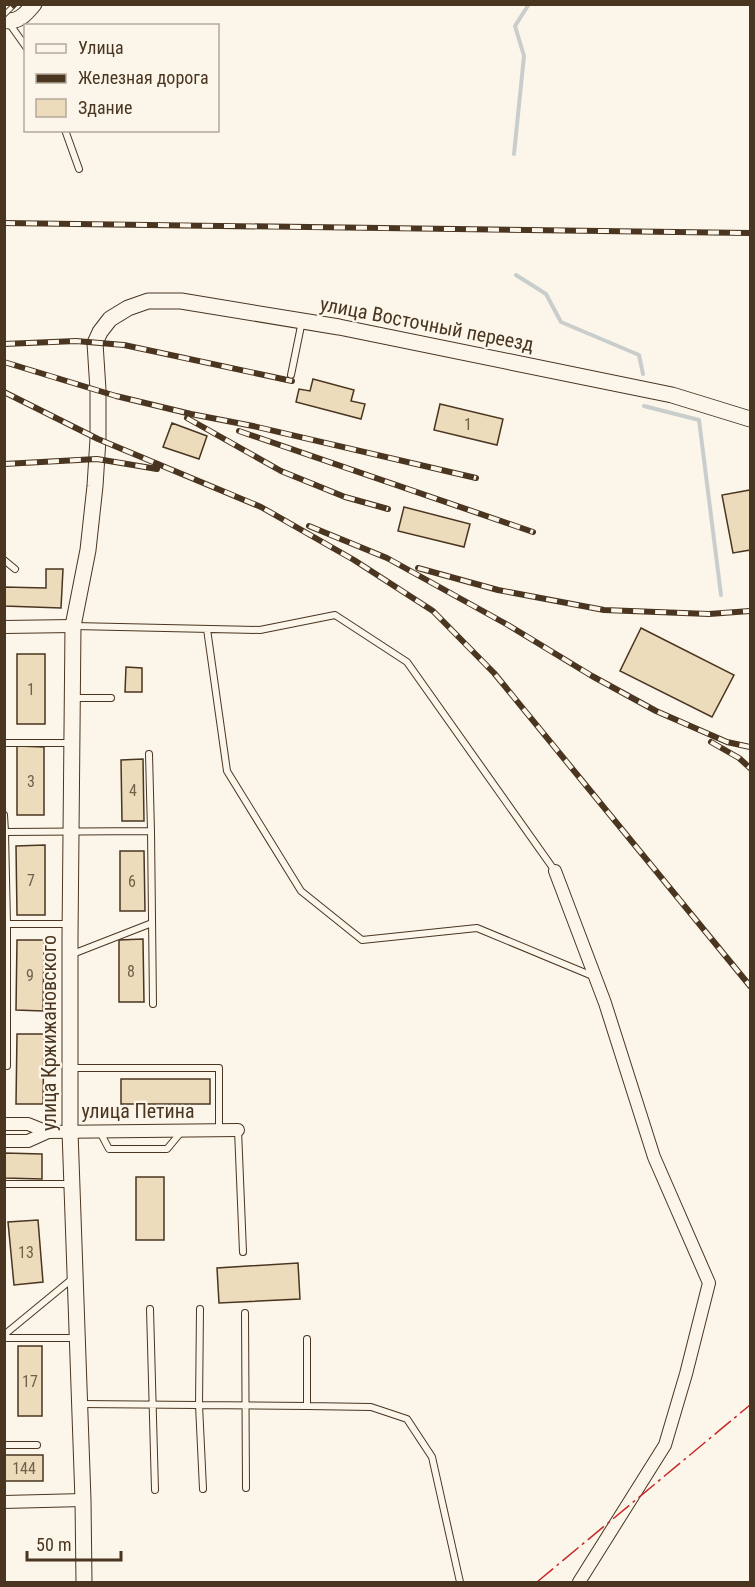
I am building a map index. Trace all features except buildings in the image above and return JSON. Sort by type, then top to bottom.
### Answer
[{"type":"street","points":[[7,21],[20,19],[34,4]]},
{"type":"street","name":"улица Восточный переезд","points":[[100,332],[110,320],[128,308],[148,301],[181,301],[302,320],[672,395],[750,419]]},
{"type":"street","name":"улица Кржижановского","points":[[84,1582],[70,1131],[72,698],[73,626],[88,550],[95,486],[98,390],[95,343],[100,332]]},
{"type":"street","points":[[4,627],[73,626]]},
{"type":"street","points":[[555,871],[605,1003],[654,1157],[709,1283],[665,1445],[579,1582]]},
{"type":"street","points":[[4,1124],[28,1124],[48,1132]]},
{"type":"street","name":"улица Петина","points":[[4,1141],[28,1141],[48,1132],[238,1130]]},
{"type":"street","points":[[4,1502],[83,1500]]},
{"type":"lane","points":[[7,21],[24,44]]},
{"type":"lane","points":[[66,132],[79,169]]},
{"type":"lane","points":[[291,375],[302,320]]},
{"type":"lane","points":[[4,560],[15,569]]},
{"type":"lane","points":[[73,626],[260,630],[334,615],[407,662],[555,871]]},
{"type":"lane","points":[[207,629],[227,771],[301,891],[362,940],[477,928],[595,977]]},
{"type":"lane","points":[[72,698],[111,698]]},
{"type":"lane","points":[[4,743],[72,742]]},
{"type":"lane","points":[[149,754],[153,1004]]},
{"type":"lane","points":[[4,815],[7,1066],[4,1066]]},
{"type":"lane","points":[[5,832],[151,831]]},
{"type":"lane","points":[[70,956],[152,923]]},
{"type":"lane","points":[[6,924],[71,924]]},
{"type":"lane","points":[[70,1068],[219,1068],[219,1130]]},
{"type":"lane","points":[[238,1130],[243,1252]]},
{"type":"lane","points":[[100,1131],[110,1149],[167,1149],[183,1131]]},
{"type":"lane","points":[[4,1184],[72,1184]]},
{"type":"lane","points":[[4,1337],[75,1277]]},
{"type":"lane","points":[[150,1309],[155,1490]]},
{"type":"lane","points":[[200,1309],[199,1406],[203,1489]]},
{"type":"lane","points":[[245,1313],[246,1488]]},
{"type":"lane","points":[[4,1337],[77,1338]]},
{"type":"lane","points":[[306,1406],[307,1339]]},
{"type":"lane","points":[[80,1404],[371,1407],[407,1419],[432,1457],[460,1582]]},
{"type":"lane","points":[[4,1445],[37,1445]]},
{"type":"waterway","points":[[514,154],[524,56],[515,26],[529,4]]},
{"type":"waterway","points":[[516,275],[546,294],[561,322],[639,355],[643,374]]},
{"type":"waterway","points":[[644,406],[699,420],[721,595]]},
{"type":"railway","points":[[4,15],[15,4]]},
{"type":"railway","points":[[4,223],[750,233]]},
{"type":"railway","points":[[4,344],[76,341],[124,345],[292,381]]},
{"type":"railway","points":[[4,362],[116,396],[476,478]]},
{"type":"railway","points":[[4,392],[98,439],[261,507],[354,560],[433,611],[494,673],[750,986]]},
{"type":"railway","points":[[187,418],[281,471],[345,497],[388,509]]},
{"type":"railway","points":[[239,431],[533,532]]},
{"type":"railway","points":[[4,464],[97,459],[157,469]]},
{"type":"railway","points":[[309,526],[387,558],[656,711],[727,742],[750,747]]},
{"type":"railway","points":[[418,568],[498,590],[604,610],[709,614],[750,611]]},
{"type":"railway","points":[[711,742],[739,758],[750,768]]},
{"type":"power","points":[[537,1582],[750,1405]]}]
